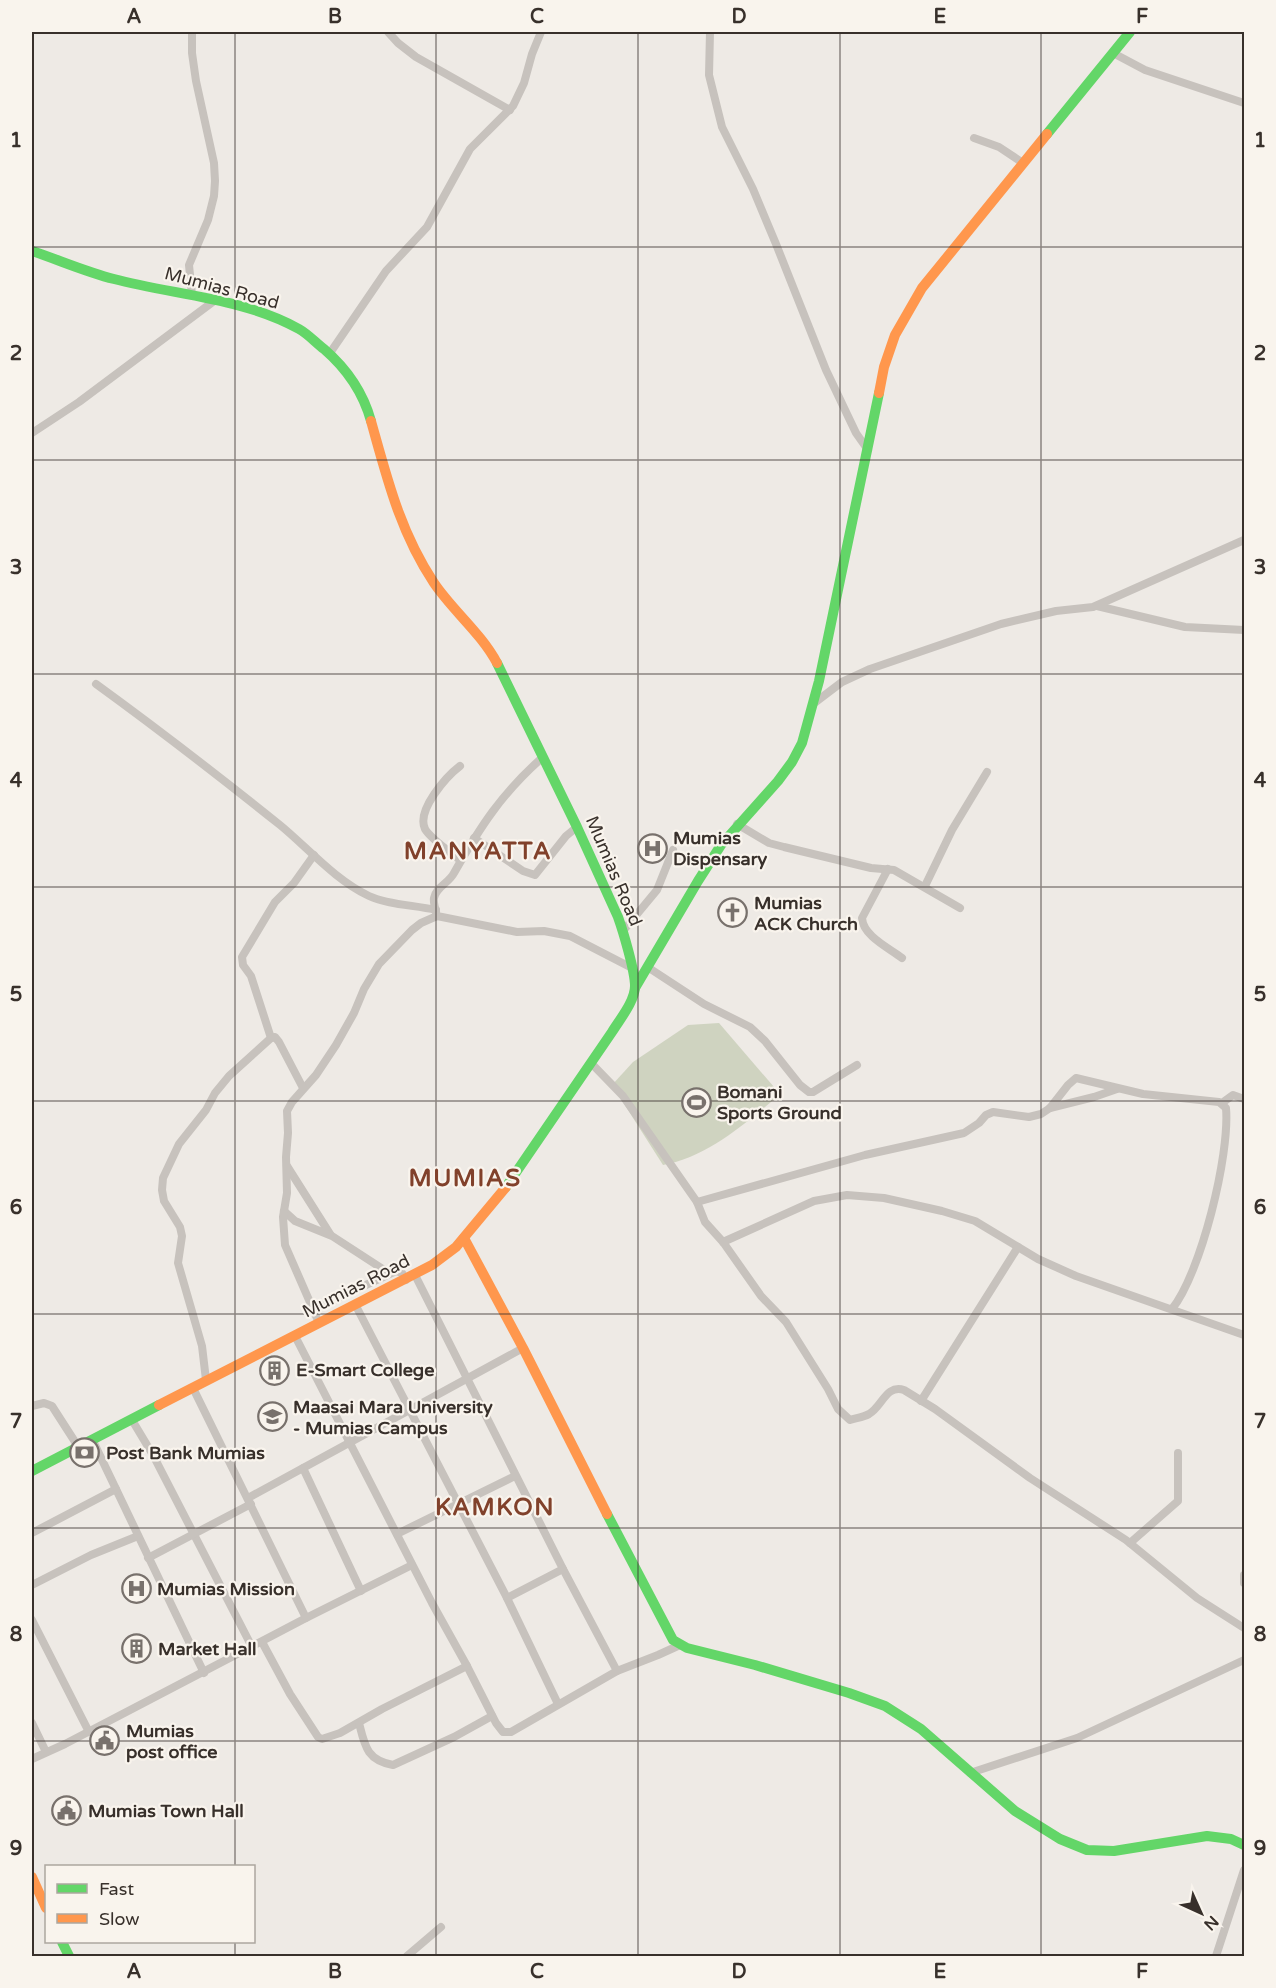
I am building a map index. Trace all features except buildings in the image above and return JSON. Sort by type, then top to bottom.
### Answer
[{"type":"street","points":[[192,32],[194,70],[214,163],[215,181],[208,220],[189,265],[192,295]]},
{"type":"street","points":[[387,32],[416,57],[510,110]]},
{"type":"street","points":[[330,353],[381,278],[427,227],[470,149],[510,110],[524,83],[541,32]]},
{"type":"street","points":[[710,32],[709,75],[722,126],[776,244],[826,370],[856,433],[868,450]]},
{"type":"street","points":[[635,988],[649,968],[703,872],[737,824],[771,789],[799,750],[813,704],[884,367],[903,319],[922,288],[1126,34]]},
{"type":"street","points":[[1113,53],[1145,70],[1245,103]]},
{"type":"street","points":[[974,138],[999,147],[1023,163]]},
{"type":"street","name":"Mumias Road","points":[[32,251],[114,279],[192,295],[269,315],[288,323],[310,337],[330,353],[350,375],[374,426],[393,501],[416,554],[435,584],[495,660],[577,827],[623,931],[635,988],[614,1029],[518,1171],[495,1203],[464,1238],[442,1258],[356,1306],[206,1380],[32,1471]]},
{"type":"street","points":[[32,433],[79,402],[214,301]]},
{"type":"street","points":[[813,704],[843,682],[870,669],[1001,624],[1056,611],[1095,606],[1245,540]]},
{"type":"street","points":[[1095,606],[1185,627],[1245,630]]},
{"type":"street","points":[[96,684],[180,746],[347,882],[370,896],[503,930],[570,936],[632,968]]},
{"type":"street","points":[[436,913],[434,897],[438,889],[453,875],[474,838],[511,787],[543,757]]},
{"type":"street","points":[[460,766],[442,782],[434,793],[424,825],[428,832],[460,860]]},
{"type":"street","points":[[925,886],[952,830],[987,772]]},
{"type":"street","points":[[737,824],[776,845],[879,870],[894,870],[960,908]]},
{"type":"street","points":[[474,838],[527,873],[535,875],[566,836],[577,827]]},
{"type":"street","points":[[623,931],[657,890],[673,850]]},
{"type":"street","points":[[271,1038],[251,975],[243,965],[242,957],[276,902],[294,883],[314,855]]},
{"type":"street","points":[[888,869],[862,922],[870,934],[902,958]]},
{"type":"street","points":[[319,1323],[285,1245],[287,1111],[336,1046],[379,964],[412,930],[436,913]]},
{"type":"street","points":[[649,968],[704,1004],[750,1027],[809,1092],[813,1092],[857,1065]]},
{"type":"street","points":[[206,1380],[202,1346],[178,1263],[182,1236],[180,1227],[164,1202],[163,1178],[179,1144],[206,1110],[215,1093],[271,1038],[275,1037],[279,1042],[303,1088]]},
{"type":"street","points":[[591,1063],[623,1096],[698,1202],[705,1222],[723,1242],[761,1296],[786,1322],[838,1409],[850,1420],[871,1413],[891,1390],[898,1388],[935,1408],[1030,1478],[1130,1543],[1197,1598],[1245,1628]]},
{"type":"street","points":[[698,1202],[865,1155],[964,1133],[979,1123],[986,1114],[993,1112],[1029,1117],[1041,1114],[1050,1108],[1068,1084],[1076,1078],[1157,1096],[1222,1103],[1233,1095],[1245,1099]]},
{"type":"street","points":[[1050,1108],[1085,1100],[1118,1088]]},
{"type":"street","points":[[1172,1309],[1190,1280],[1216,1191],[1224,1151],[1226,1124],[1226,1108],[1222,1103]]},
{"type":"street","points":[[286,1165],[332,1236]]},
{"type":"street","points":[[723,1242],[814,1201],[848,1195],[884,1198],[942,1210],[975,1221],[1052,1266],[1245,1335]]},
{"type":"street","points":[[284,1211],[295,1221],[332,1236],[389,1273]]},
{"type":"street","points":[[464,1238],[523,1348],[656,1610],[671,1636],[680,1645],[869,1699],[910,1722],[1015,1811],[1060,1839],[1087,1850],[1114,1851],[1208,1836],[1232,1839],[1245,1845]]},
{"type":"street","points":[[921,1401],[1018,1246]]},
{"type":"street","points":[[314,1309],[389,1273],[399,1271],[410,1277],[467,1379],[562,1569],[617,1671]]},
{"type":"street","points":[[356,1306],[507,1598],[558,1704]]},
{"type":"street","points":[[295,1336],[412,1565],[500,1730],[508,1733],[617,1671],[680,1645]]},
{"type":"street","points":[[148,1558],[194,1534],[303,1468],[523,1348]]},
{"type":"street","points":[[193,1388],[306,1618]]},
{"type":"street","points":[[32,1406],[44,1403],[52,1406],[79,1448]]},
{"type":"street","points":[[132,1420],[153,1455],[252,1647]]},
{"type":"street","points":[[93,1441],[204,1673]]},
{"type":"street","points":[[1130,1543],[1178,1501],[1178,1453]]},
{"type":"street","points":[[303,1468],[361,1591]]},
{"type":"street","points":[[397,1534],[515,1476]]},
{"type":"street","points":[[32,1533],[116,1489]]},
{"type":"street","points":[[32,1585],[138,1536]]},
{"type":"street","points":[[32,1759],[89,1732],[412,1565]]},
{"type":"street","points":[[507,1598],[562,1569]]},
{"type":"street","points":[[1245,1575],[1245,1583]]},
{"type":"street","points":[[32,1620],[89,1732]]},
{"type":"street","points":[[262,1642],[290,1694],[320,1738],[324,1739],[334,1736],[467,1666]]},
{"type":"street","points":[[970,1773],[1077,1738],[1245,1659]]},
{"type":"street","points":[[359,1723],[369,1753],[380,1762],[393,1765],[454,1737],[492,1716]]},
{"type":"street","points":[[32,1723],[46,1752]]},
{"type":"street","points":[[1216,1956],[1245,1870]]},
{"type":"street","points":[[32,1877],[45,1906]]},
{"type":"street","points":[[407,1956],[441,1927]]},
{"type":"green space","name":"Bomani Sports Ground","points":[[719,1023],[780,1094],[740,1127],[710,1147],[695,1155],[663,1165],[612,1085],[633,1062],[688,1025]]},
{"type":"traffic: fast","points":[[1047,134],[1130,32]]},
{"type":"traffic: fast","points":[[32,251],[114,279],[255,310],[299,329],[340,364],[358,390],[371,421]]},
{"type":"traffic: fast","points":[[635,988],[721,845],[778,781],[802,743],[819,681],[879,393]]},
{"type":"traffic: fast","points":[[497,663],[618,917],[631,961],[635,986],[633,998],[623,1016],[506,1187]]},
{"type":"traffic: fast","points":[[32,1471],[159,1405]]},
{"type":"traffic: fast","points":[[607,1514],[673,1640],[687,1648],[755,1665],[885,1706],[921,1729],[1015,1811],[1060,1839],[1087,1850],[1114,1851],[1207,1836],[1231,1839],[1244,1845]]},
{"type":"traffic: fast","points":[[62,1943],[69,1956]]},
{"type":"traffic: slow","points":[[879,393],[884,367],[895,335],[922,288],[1047,134]]},
{"type":"traffic: slow","points":[[371,421],[403,524],[422,564],[434,583],[483,642],[497,663]]},
{"type":"traffic: slow","points":[[159,1405],[432,1265],[456,1247],[506,1187]]},
{"type":"traffic: slow","points":[[464,1238],[607,1514]]},
{"type":"traffic: slow","points":[[32,1877],[45,1906]]},
{"type":"place","name":"Mumias Dispensary","points":[[652,848]]},
{"type":"place","name":"Mumias ACK Church","points":[[733,913]]},
{"type":"place","name":"Bomani Sports Ground","points":[[696,1102]]},
{"type":"place","name":"E-Smart College","points":[[275,1370]]},
{"type":"place","name":"Maasai Mara University - Mumias Campus","points":[[272,1417]]},
{"type":"place","name":"Post Bank Mumias","points":[[85,1453]]},
{"type":"place","name":"Mumias Mission","points":[[136,1589]]},
{"type":"place","name":"Market Hall","points":[[137,1649]]},
{"type":"place","name":"Mumias post office","points":[[105,1741]]},
{"type":"place","name":"Mumias Town Hall","points":[[67,1811]]},
{"type":"district","name":"MANYATTA","points":[[478,851]]},
{"type":"district","name":"MUMIAS","points":[[465,1178]]},
{"type":"district","name":"KAMKON","points":[[495,1507]]}]
